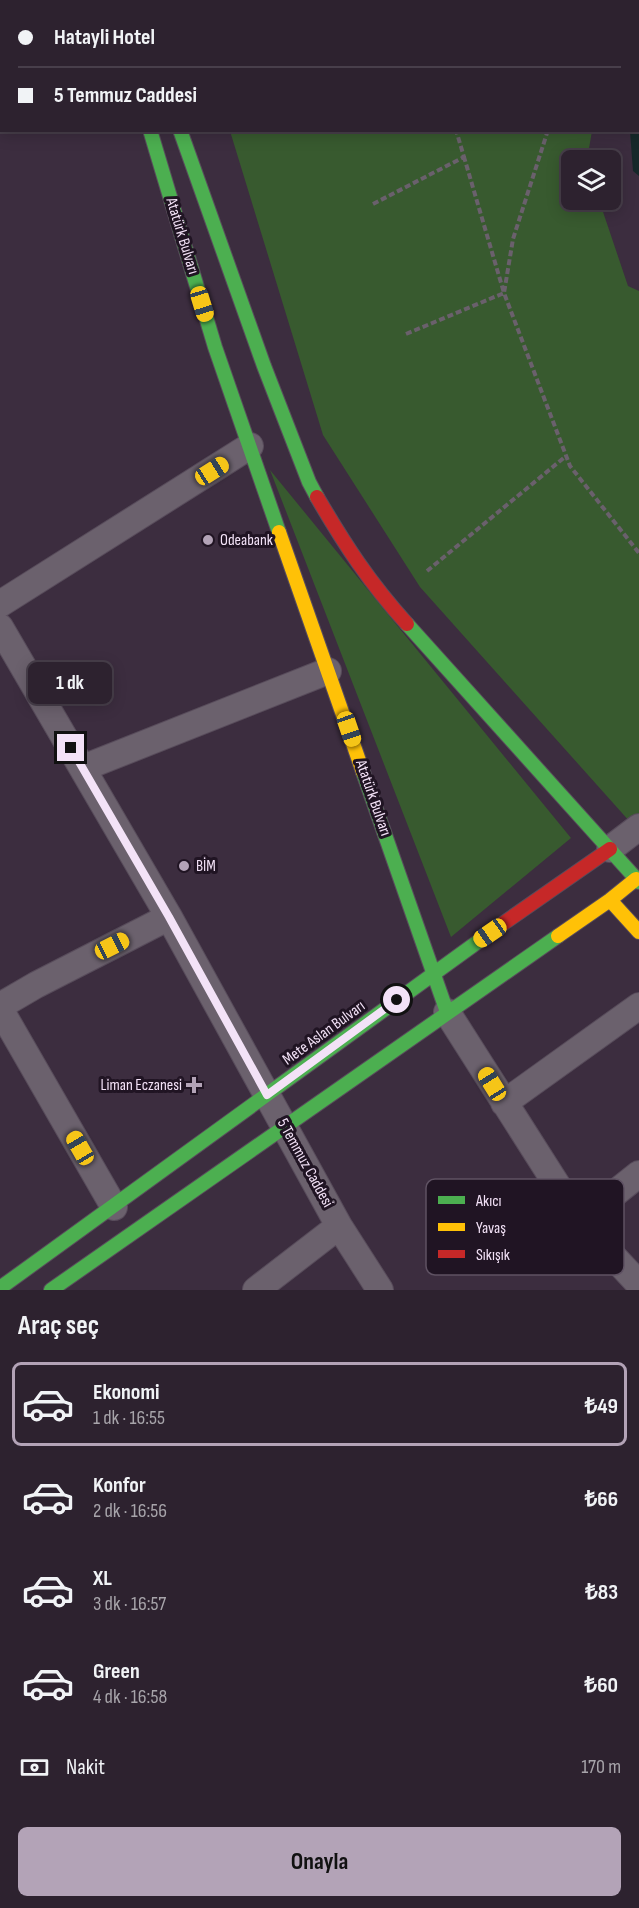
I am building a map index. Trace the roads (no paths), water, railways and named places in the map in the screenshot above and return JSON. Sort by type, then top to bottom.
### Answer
[{"type":"street","name":"Atatürk Bulvarı","points":[[151,132],[215,347],[447,1012],[553,1179]]},
{"type":"street","name":"Atatürk Bulvarı","points":[[181,132],[264,366],[309,482],[345,545],[378,592],[638,880]]},
{"type":"street","points":[[0,604],[250,446]]},
{"type":"street","name":"5 Temmuz Caddesi","points":[[0,627],[169,917],[339,1226],[380,1290]]},
{"type":"street","points":[[83,768],[328,671]]},
{"type":"street","points":[[610,849],[639,827]]},
{"type":"street","name":"Mete Aslan Bulvarı","points":[[0,1288],[434,973],[610,849]]},
{"type":"street","points":[[51,1290],[638,880]]},
{"type":"street","points":[[610,900],[639,932]]},
{"type":"street","points":[[114,1207],[0,1007],[36,985],[169,917]]},
{"type":"street","points":[[504,1102],[639,1006]]},
{"type":"street","points":[[624,1186],[639,1174]]},
{"type":"street","points":[[256,1290],[339,1226]]},
{"type":"street","name":"Atatürk Bulvarı","points":[[624,1268],[639,1284]]},
{"type":"place","name":"Odeabank","points":[[208,540]]},
{"type":"place","name":"BİM","points":[[184,866]]},
{"type":"place","name":"Liman Eczanesi","points":[[194,1085]]}]
